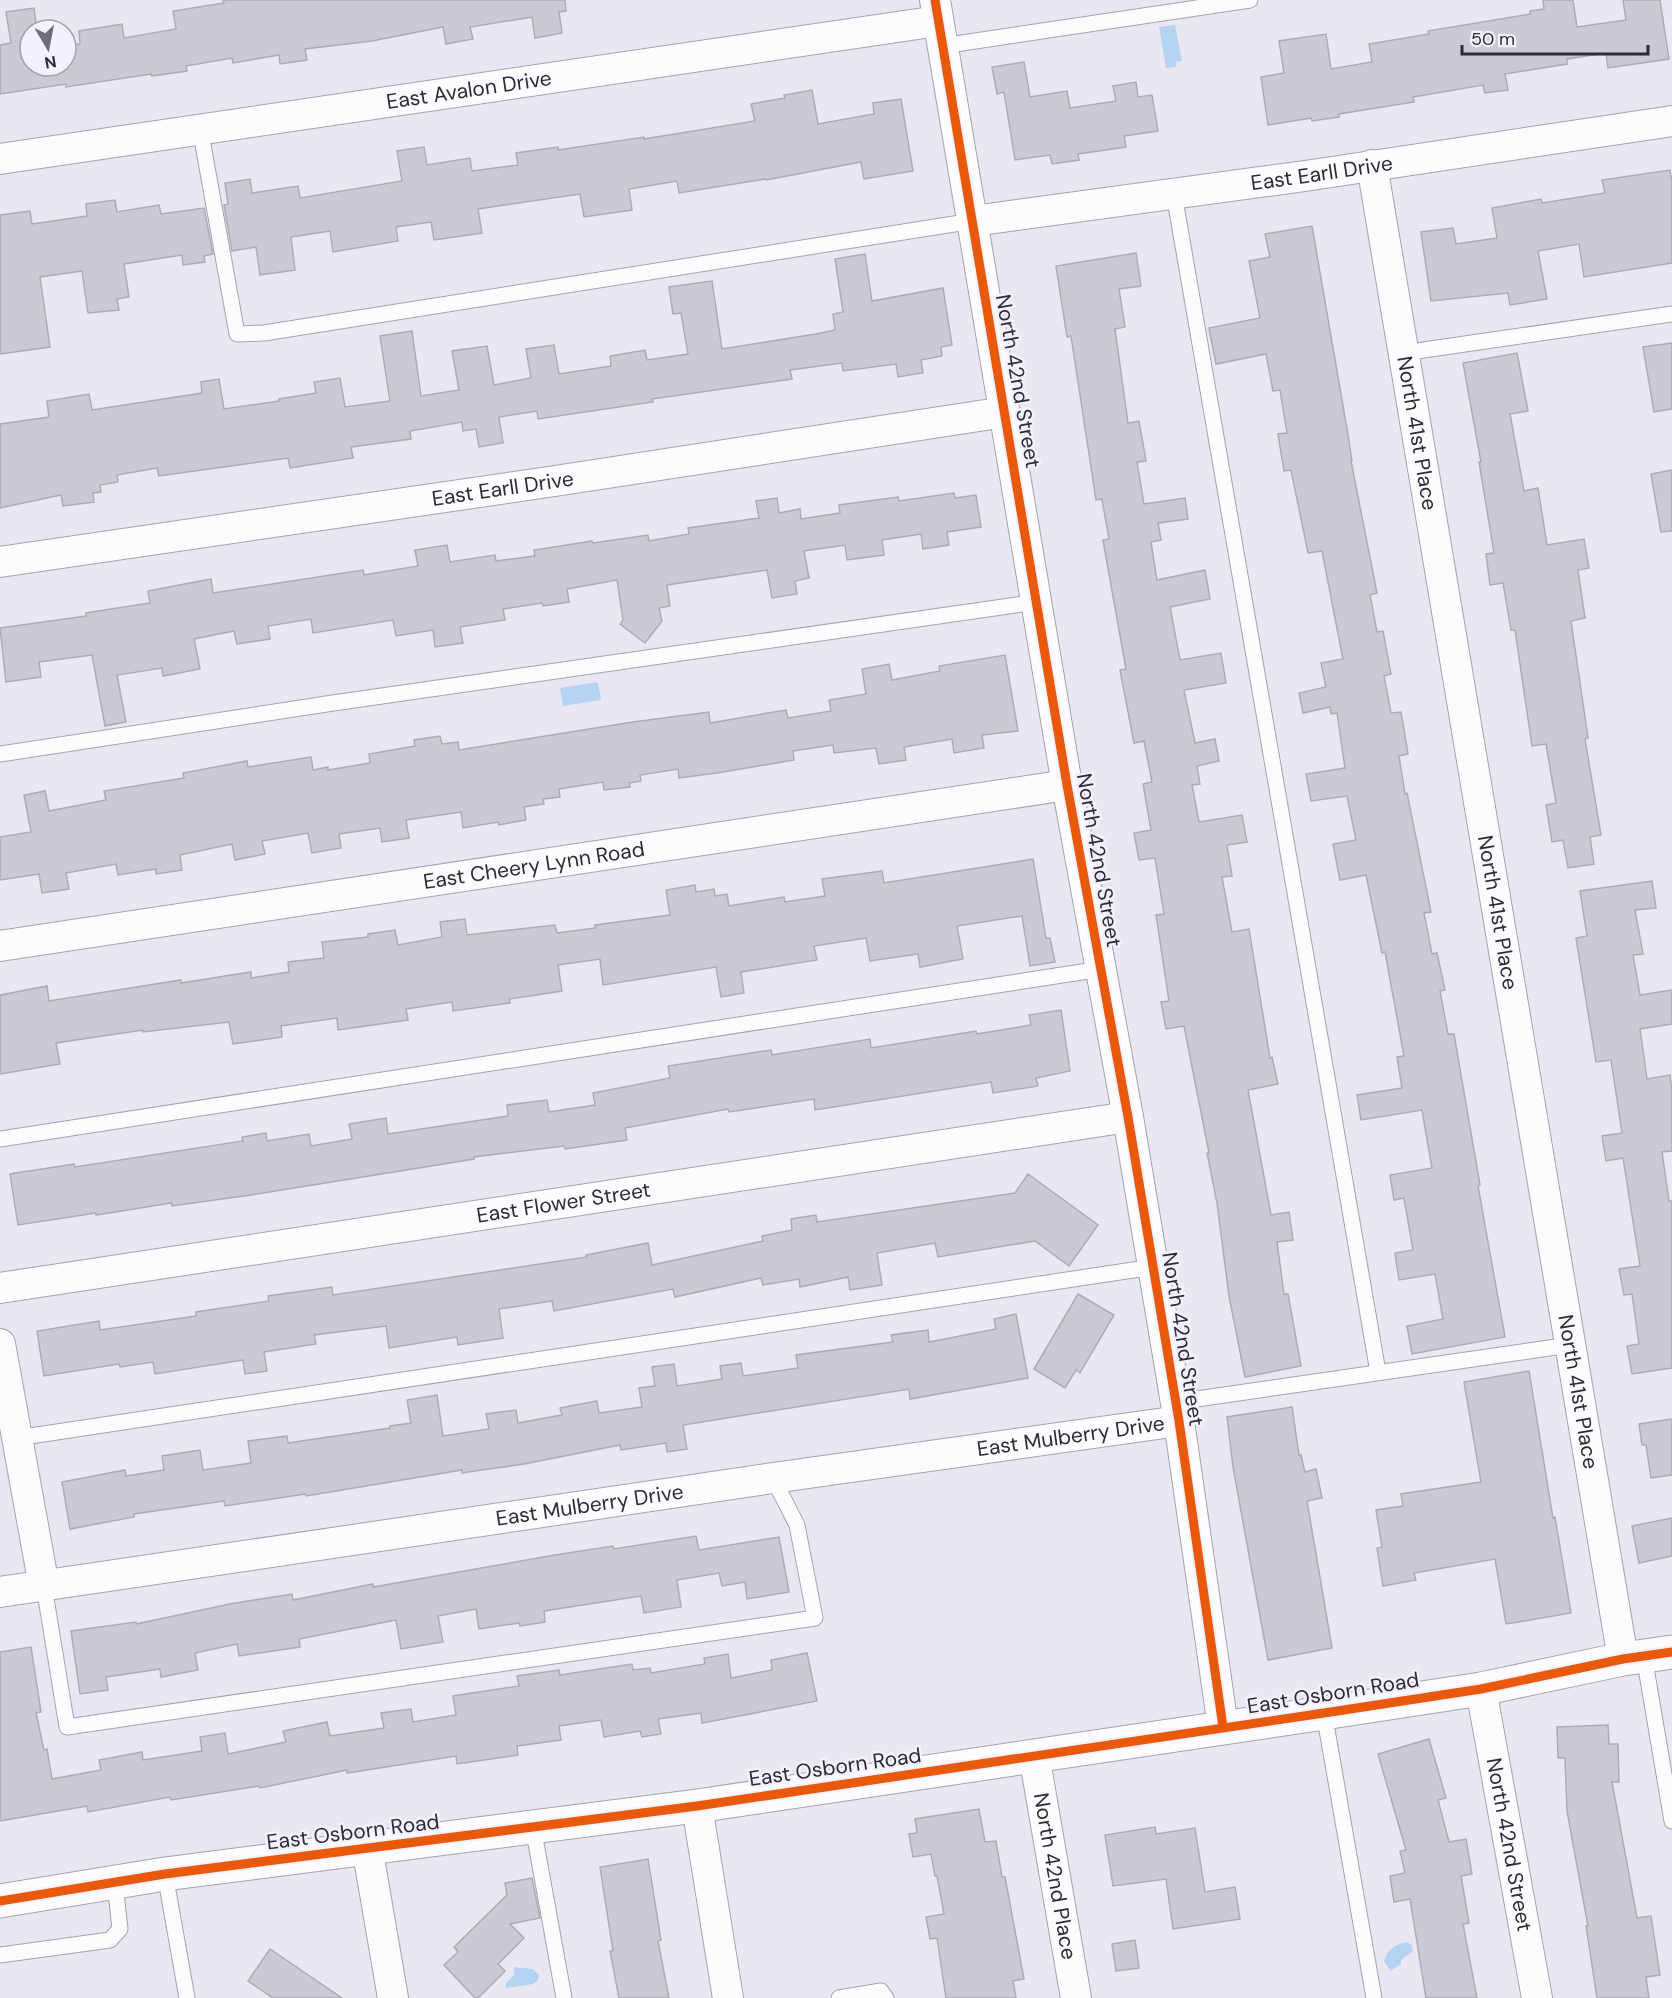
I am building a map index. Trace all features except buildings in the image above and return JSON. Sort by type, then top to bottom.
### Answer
[{"type":"street","name":"East Avalon Drive","points":[[0,159],[938,22]]},
{"type":"street","name":"North 42nd Street","points":[[938,22],[1067,785],[1128,1117],[1177,1411],[1223,1727]]},
{"type":"street","name":"East Earll Drive","points":[[973,221],[1672,121]]},
{"type":"street","name":"North 41st Place","points":[[1372,165],[1570,1345],[1646,1656]]},
{"type":"street","name":"East Earll Drive","points":[[0,562],[555,481],[1005,412]]},
{"type":"street","name":"East Cheery Lynn Road","points":[[0,946],[1067,785]]},
{"type":"street","name":"East Flower Street","points":[[0,1288],[1128,1117]]},
{"type":"street","points":[[0,1344],[44,1586]]},
{"type":"street","name":"East Mulberry Drive","points":[[0,1592],[773,1478],[1177,1411]]},
{"type":"street","name":"East Osborn Road","points":[[0,1901],[165,1874],[697,1806],[1324,1713],[1481,1689],[1646,1656]]},
{"type":"street","name":"North 42nd Street","points":[[1481,1689],[1537,1998]]},
{"type":"street","name":"North 42nd Place","points":[[1034,1755],[1076,1998]]},
{"type":"street","points":[[697,1806],[728,1998]]},
{"type":"street","points":[[367,1848],[393,1998]]},
{"type":"lane","points":[[938,22],[1250,0]]},
{"type":"lane","points":[[200,128],[237,334],[264,333],[973,221]]},
{"type":"lane","points":[[1174,194],[1378,1372]]},
{"type":"lane","points":[[1403,353],[1672,314]]},
{"type":"lane","points":[[0,754],[356,699],[1037,602]]},
{"type":"lane","points":[[0,1139],[1101,969]]},
{"type":"lane","points":[[17,1438],[1153,1267]]},
{"type":"lane","points":[[1177,1411],[1378,1372],[1570,1345]]},
{"type":"lane","points":[[44,1586],[67,1726],[815,1618],[797,1525],[773,1478]]},
{"type":"lane","points":[[1646,1656],[1672,1821]]},
{"type":"lane","points":[[1324,1713],[1374,1998]]},
{"type":"lane","points":[[533,1827],[564,1998]]},
{"type":"lane","points":[[165,1874],[187,1998]]},
{"type":"lane","points":[[0,1955],[110,1940],[120,1929],[115,1883]]},
{"type":"lane","points":[[839,1998],[881,1991],[886,1998]]},
{"type":"water","points":[[1175,25],[1182,61],[1176,62],[1176,67],[1166,68],[1159,27]]},
{"type":"water","points":[[598,682],[601,700],[563,706],[560,688]]},
{"type":"water","points":[[1407,1942],[1412,1945],[1413,1951],[1401,1960],[1401,1964],[1390,1971],[1384,1961],[1388,1953],[1399,1944]]},
{"type":"water","points":[[514,1967],[533,1969],[539,1975],[538,1980],[533,1984],[506,1988],[506,1983],[514,1975]]},
{"type":"cycle path","points":[[935,0],[1067,785],[1128,1117],[1179,1421],[1223,1727]]},
{"type":"cycle path","points":[[0,1901],[165,1874],[697,1806],[1324,1713],[1481,1689],[1623,1659],[1672,1652]]}]
